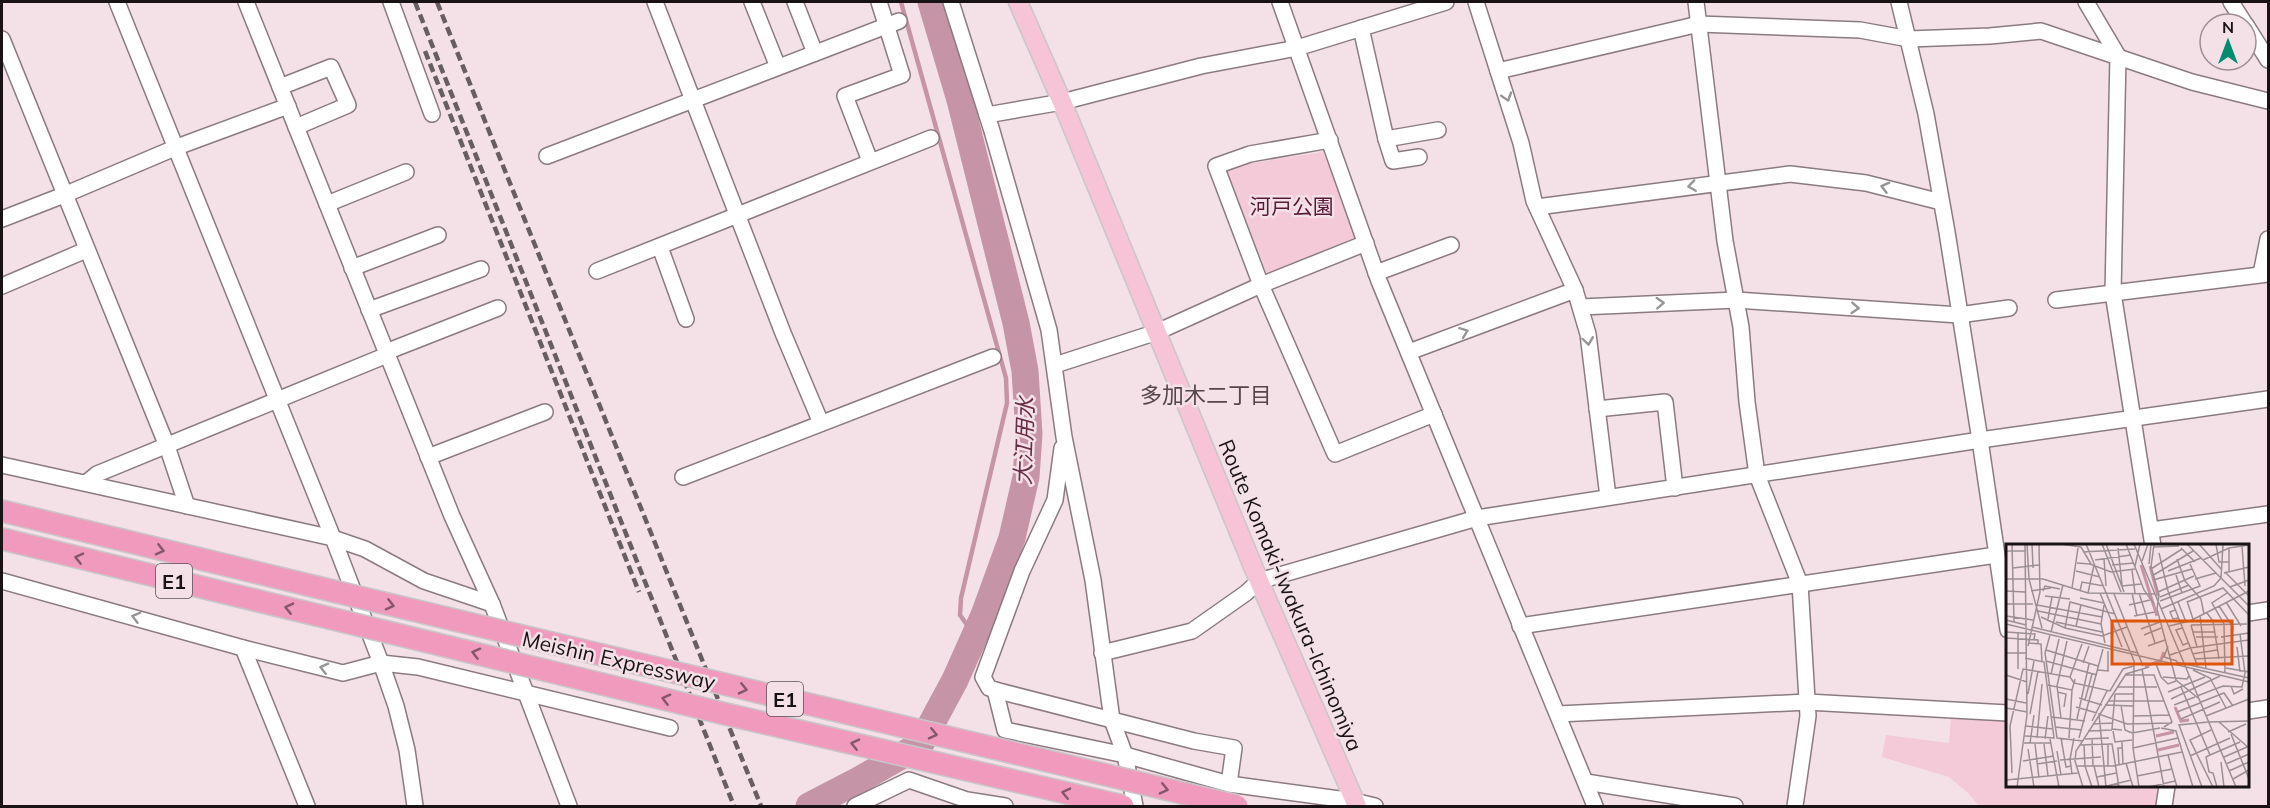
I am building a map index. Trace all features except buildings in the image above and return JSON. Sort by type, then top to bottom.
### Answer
[{"type":"highway","name":"Meishin Expressway","points":[[2,511],[1237,807]]},
{"type":"highway","name":"Meishin Expressway","points":[[2,539],[1123,807]]},
{"type":"main road","name":"Route Komaki-Iwakura-Ichinomiya","points":[[1018,2],[1062,102],[1259,581],[1356,804]]},
{"type":"street","points":[[117,2],[278,399],[381,663],[396,706],[404,739],[415,807]]},
{"type":"street","points":[[246,2],[452,516],[492,604],[569,807]]},
{"type":"street","points":[[391,2],[432,114]]},
{"type":"street","points":[[655,2],[821,423]]},
{"type":"street","points":[[752,2],[778,68]]},
{"type":"street","points":[[795,2],[815,53]]},
{"type":"street","points":[[870,161],[845,96],[902,75],[893,23],[879,2]]},
{"type":"street","points":[[951,2],[987,115],[1049,330],[1064,437],[1093,580],[1112,720],[1125,755],[1136,807]]},
{"type":"street","points":[[1280,2],[1376,273],[1595,807]]},
{"type":"street","points":[[987,115],[1062,102],[1201,66],[1297,48],[1361,28],[1405,7],[1446,2]]},
{"type":"street","points":[[1476,2],[1521,143],[1537,207],[1581,307],[1588,334],[1608,497]]},
{"type":"street","points":[[1696,2],[1725,241],[1736,300],[1757,475],[1800,584],[1808,716],[1795,807]]},
{"type":"street","points":[[1899,2],[1926,114],[1980,440],[2006,623]]},
{"type":"street","points":[[2086,2],[2118,56],[2113,293],[2152,538],[2268,514]]},
{"type":"street","points":[[547,156],[893,23]]},
{"type":"street","points":[[1498,71],[1699,24],[1860,30],[1909,39],[1990,36],[2041,30],[2192,82],[2268,101]]},
{"type":"street","points":[[1361,28],[1392,161],[1419,157]]},
{"type":"street","points":[[2,39],[167,446],[187,506]]},
{"type":"street","points":[[2258,44],[2268,60]]},
{"type":"street","points":[[280,87],[331,67],[348,105],[296,127]]},
{"type":"street","points":[[2,219],[177,147],[288,106]]},
{"type":"street","points":[[1386,139],[1438,130]]},
{"type":"street","points":[[597,271],[931,138]]},
{"type":"street","points":[[1330,140],[1250,154],[1216,166],[1261,285],[1335,454],[1434,414]]},
{"type":"street","points":[[327,204],[406,172]]},
{"type":"street","points":[[1537,207],[1790,174],[1866,183],[1941,202]]},
{"type":"street","points":[[352,268],[438,235]]},
{"type":"street","points":[[2056,300],[2265,274],[2268,239]]},
{"type":"street","points":[[1055,365],[1157,332],[1261,285],[1366,243]]},
{"type":"street","points":[[1376,273],[1451,245]]},
{"type":"street","points":[[660,247],[686,319]]},
{"type":"street","points":[[2,286],[86,250]]},
{"type":"street","points":[[369,310],[481,269]]},
{"type":"street","points":[[1409,352],[1575,290]]},
{"type":"street","points":[[1581,307],[1736,300],[1959,315],[2009,308]]},
{"type":"street","points":[[86,483],[97,474],[498,308]]},
{"type":"street","points":[[683,477],[993,357]]},
{"type":"street","points":[[1102,653],[1192,631],[1246,593],[1259,581],[1477,518],[1980,440],[2268,399]]},
{"type":"street","points":[[1596,409],[1665,402],[1675,488]]},
{"type":"street","points":[[428,457],[545,412]]},
{"type":"street","points":[[1064,437],[1055,500],[1022,571],[983,677],[989,688],[994,690],[1194,741],[1234,748],[1229,783]]},
{"type":"street","points":[[2,465],[333,538],[365,549],[424,581],[492,604]]},
{"type":"street","points":[[1520,626],[1996,555]]},
{"type":"street","points":[[2,581],[243,648],[343,673],[381,663],[418,666],[670,728]]},
{"type":"street","points":[[2249,614],[2268,610]]},
{"type":"street","points":[[243,648],[307,807]]},
{"type":"street","points":[[994,690],[1005,730],[1125,755],[1229,783],[1375,807]]},
{"type":"street","points":[[1558,714],[1807,702],[2006,713]]},
{"type":"street","points":[[2249,711],[2268,708]]},
{"type":"street","points":[[855,807],[909,780],[965,803],[994,805]]},
{"type":"street","points":[[1586,782],[1735,807]]},
{"type":"street","points":[[2163,807],[2167,787]]},
{"type":"green space","name":"河戸公園","points":[[1323,152],[1356,237],[1267,274],[1226,170],[1252,163]]},
{"type":"green space","points":[[1951,716],[2006,718],[2006,787],[2162,787],[2158,806],[1979,806],[1949,777],[1882,757],[1886,735],[1949,743]]},
{"type":"waterway","points":[[901,2],[1006,378],[1007,403],[961,598],[960,615],[975,636]]},
{"type":"waterway","name":"大江用水","points":[[809,806],[920,745],[955,680],[984,615],[1012,538],[1026,477],[1029,434],[1025,371],[1016,323],[960,100],[931,2]]},
{"type":"railway","points":[[415,2],[734,806]]},
{"type":"railway","points":[[437,2],[761,806]]},
{"type":"railway","points":[[425,51],[639,592]]},
{"type":"district","name":"多加木二丁目","points":[[1206,395]]}]
